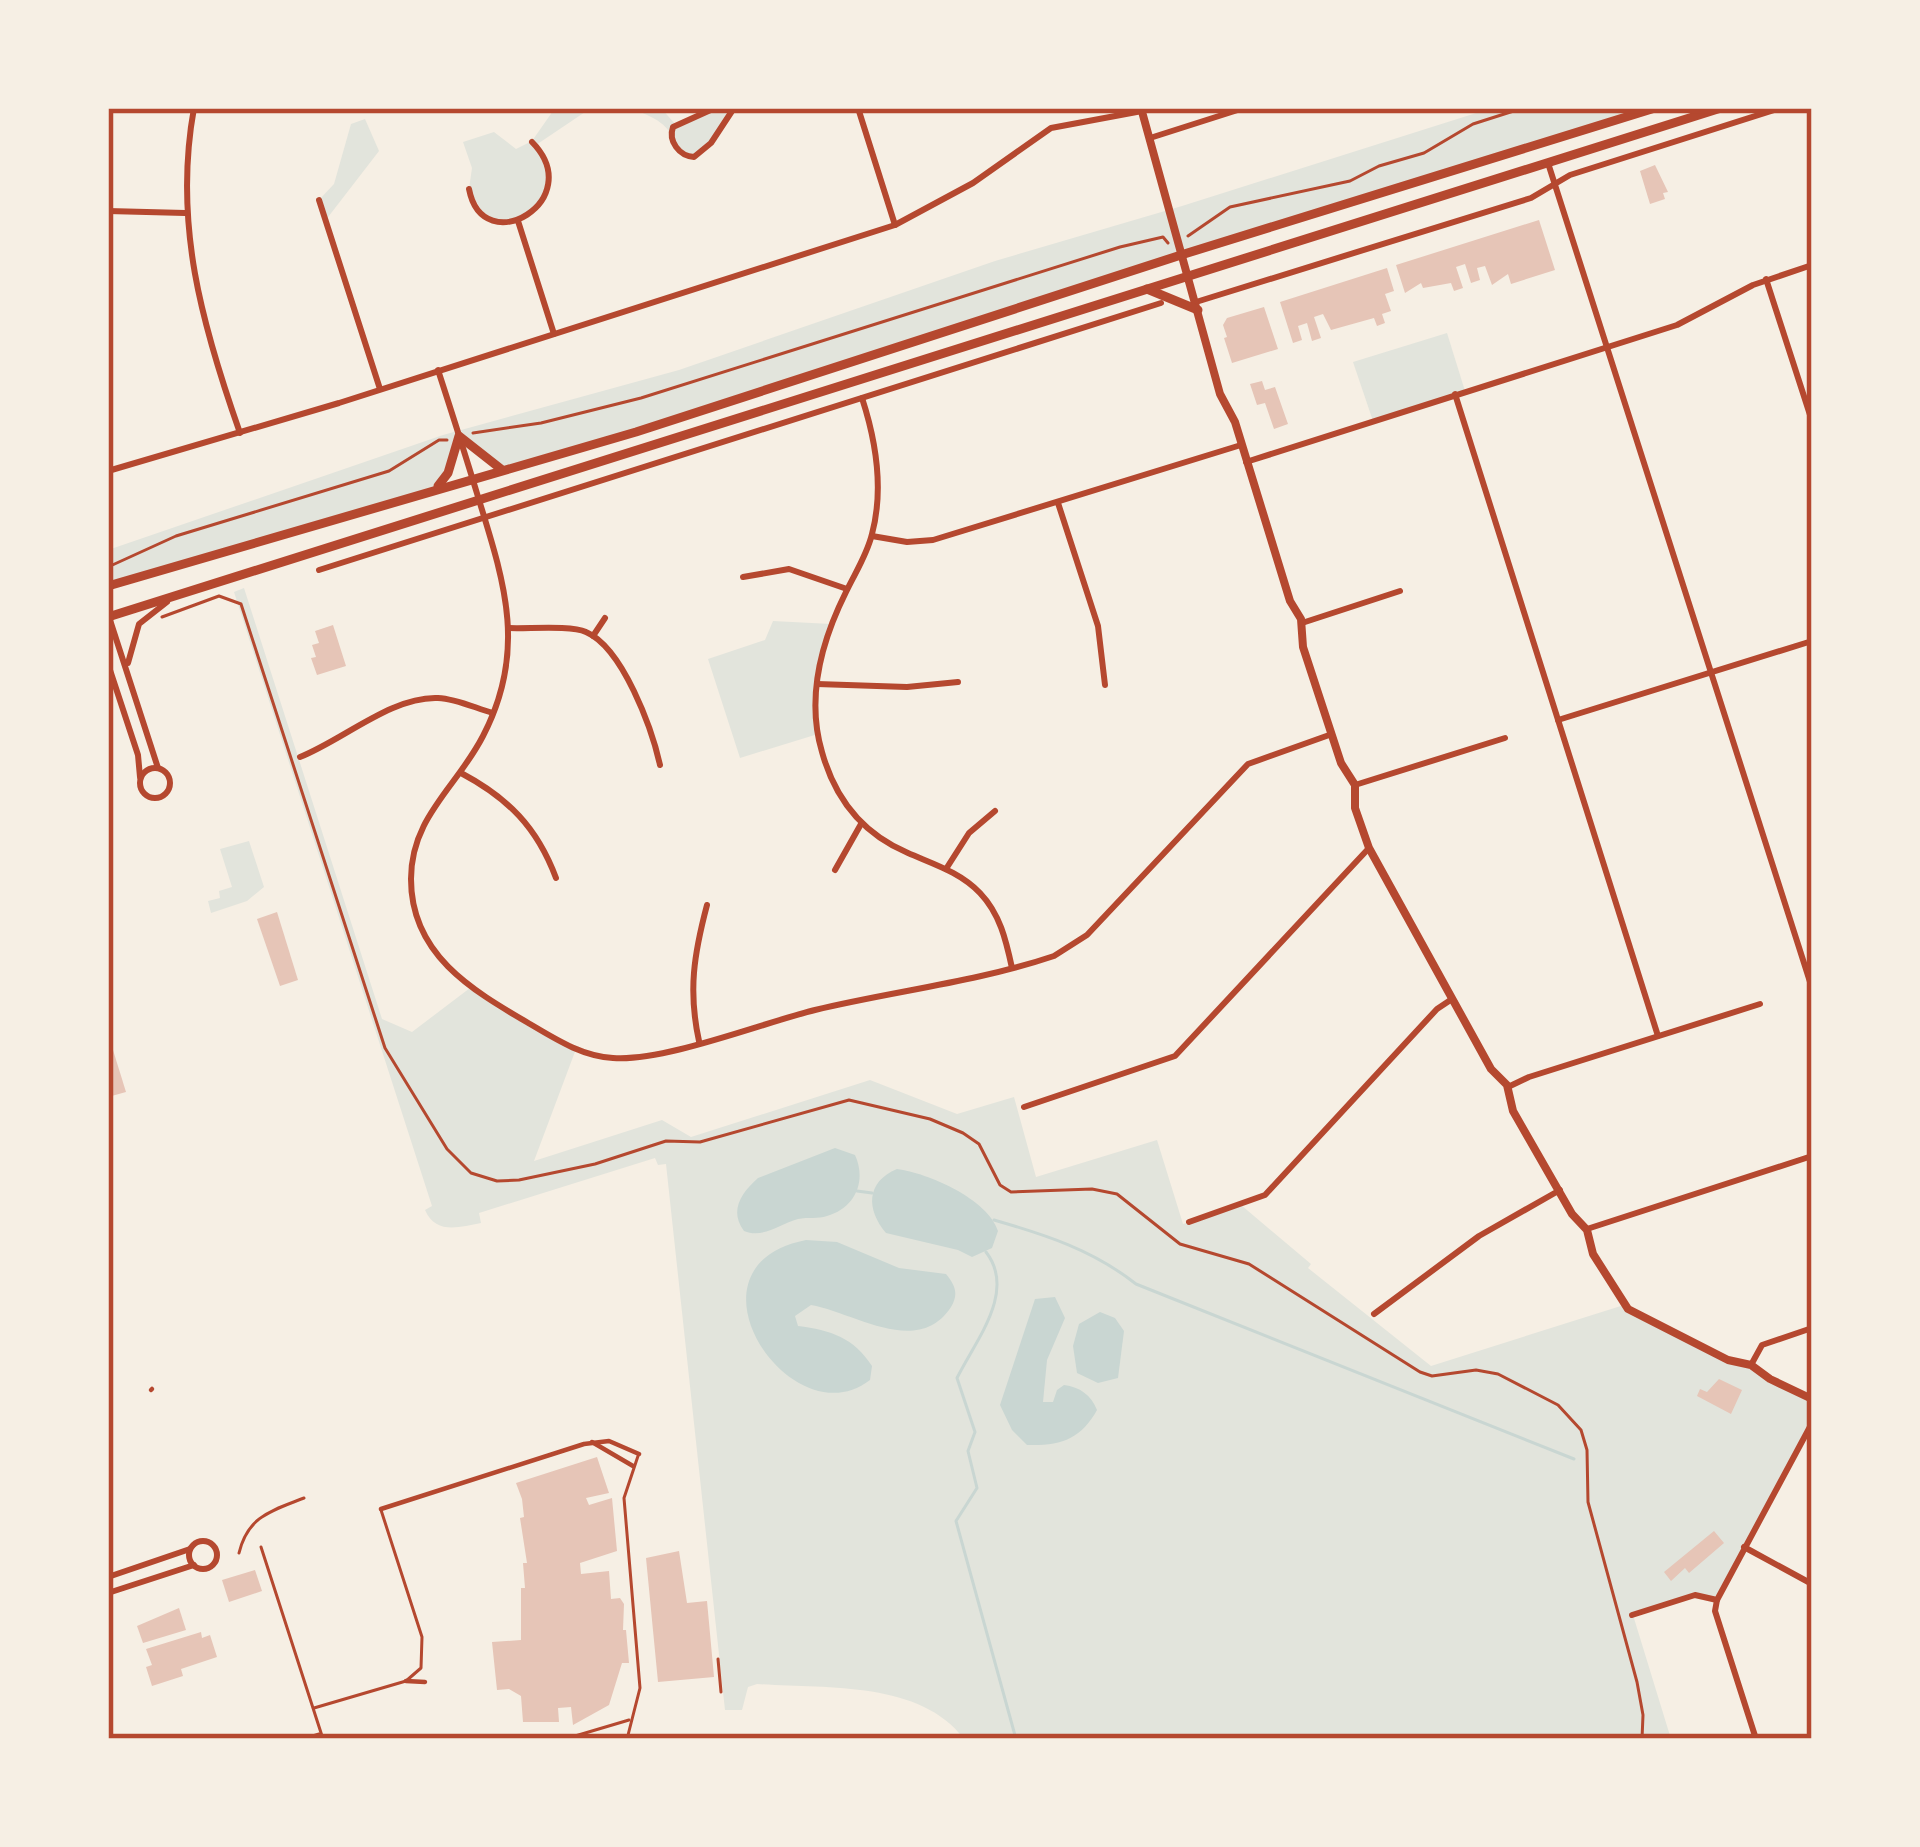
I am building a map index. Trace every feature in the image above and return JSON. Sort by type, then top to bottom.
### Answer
[{"type":"main road","points":[[108,586],[636,432],[1655,108]]},
{"type":"main road","points":[[108,616],[1721,108]]},
{"type":"main road","points":[[1147,289],[1197,306]]},
{"type":"main road","points":[[434,490],[448,472],[459,436],[502,469]]},
{"type":"street","points":[[194,108],[185,213],[198,298],[241,433]]},
{"type":"street","points":[[715,108],[673,127],[674,143],[683,154],[694,157],[706,148],[734,108]]},
{"type":"street","points":[[858,108],[895,225]]},
{"type":"street","points":[[1147,139],[1244,108]]},
{"type":"street","points":[[1197,306],[1531,198],[1570,175],[1780,108]]},
{"type":"street","points":[[108,471],[895,225],[973,183],[1051,128],[1141,109],[1220,394],[1235,422],[1291,606],[1302,623],[1303,647],[1343,767],[1354,785],[1355,808],[1369,848],[1491,1070],[1508,1087],[1513,1111],[1572,1214],[1587,1229],[1593,1254],[1633,1314],[1728,1360],[1751,1365],[1812,1400]]},
{"type":"street","points":[[469,189],[481,215],[518,221],[541,202],[549,181],[543,155],[532,142]]},
{"type":"street","points":[[1548,163],[1812,988]]},
{"type":"street","points":[[319,200],[380,389]]},
{"type":"street","points":[[108,211],[185,213]]},
{"type":"street","points":[[518,221],[554,334]]},
{"type":"street","points":[[1246,462],[1677,325],[1766,280],[1812,265]]},
{"type":"street","points":[[1766,280],[1812,422]]},
{"type":"street","points":[[1131,294],[1136,311]]},
{"type":"street","points":[[319,570],[1161,303]]},
{"type":"street","points":[[438,370],[503,578],[509,628],[505,677],[493,713],[460,772],[425,819],[411,870],[412,896],[419,925],[450,972],[496,1004],[585,1053],[629,1058],[1054,956],[1088,935],[1248,764],[1332,734]]},
{"type":"street","points":[[1455,394],[1658,1036]]},
{"type":"street","points":[[862,398],[876,460],[877,496],[872,536],[826,637],[817,684],[816,725],[826,766],[839,795],[861,824],[976,889],[1003,931],[1012,968]]},
{"type":"street","points":[[872,536],[933,541],[1241,445]]},
{"type":"street","points":[[1058,502],[1097,626],[1105,685]]},
{"type":"street","points":[[743,577],[789,569],[848,589]]},
{"type":"street","points":[[1302,623],[1400,591]]},
{"type":"street","points":[[127,668],[139,624],[175,596]]},
{"type":"street","points":[[108,616],[158,768],[170,782],[161,797],[144,794],[138,755],[108,664]]},
{"type":"street","points":[[592,636],[604,618]]},
{"type":"street","points":[[509,628],[580,630],[592,636],[637,695],[660,765]]},
{"type":"street","points":[[1558,720],[1812,640]]},
{"type":"street","points":[[817,684],[907,688],[958,682]]},
{"type":"street","points":[[300,757],[414,701],[445,699],[493,713]]},
{"type":"street","points":[[1354,785],[1505,738]]},
{"type":"street","points":[[140,777],[158,768]]},
{"type":"street","points":[[460,772],[519,813],[540,841],[556,878]]},
{"type":"street","points":[[946,869],[964,839],[995,812]]},
{"type":"street","points":[[835,871],[861,824]]},
{"type":"street","points":[[1024,1107],[1174,1056],[1369,848]]},
{"type":"street","points":[[699,1041],[691,974],[707,905]]},
{"type":"street","points":[[1189,1222],[1264,1195],[1452,999]]},
{"type":"street","points":[[1508,1087],[1760,1004]]},
{"type":"street","points":[[1587,1229],[1812,1156]]},
{"type":"street","points":[[1374,1314],[1479,1236],[1560,1190]]},
{"type":"street","points":[[1751,1365],[1762,1346],[1812,1328]]},
{"type":"street","points":[[1756,1739],[1715,1611],[1812,1423]]},
{"type":"street","points":[[381,1509],[592,1442],[609,1441],[639,1454]]},
{"type":"street","points":[[592,1442],[633,1466]]},
{"type":"street","points":[[108,1577],[190,1549],[199,1541],[206,1541],[217,1553],[209,1567],[194,1565],[108,1595]]},
{"type":"street","points":[[1744,1547],[1812,1584]]},
{"type":"street","points":[[190,1549],[194,1565]]},
{"type":"street","points":[[1633,1615],[1695,1595],[1717,1600]]},
{"type":"street","points":[[406,1682],[424,1682]]},
{"type":"lane","points":[[627,1739],[640,1688],[624,1504],[639,1454]]},
{"type":"lane","points":[[239,1553],[244,1533],[258,1516],[304,1498]]},
{"type":"lane","points":[[314,1708],[406,1682],[421,1668],[422,1637],[381,1509]]},
{"type":"lane","points":[[261,1547],[322,1736],[303,1739]]},
{"type":"lane","points":[[718,1659],[721,1692]]},
{"type":"lane","points":[[565,1739],[631,1720]]},
{"type":"path","points":[[1186,237],[1230,207],[1350,181],[1379,166],[1418,156],[1473,124],[1523,108]]},
{"type":"path","points":[[108,568],[176,536],[381,473],[437,441],[641,398],[1120,247],[1163,236],[1169,243]]},
{"type":"path","points":[[139,624],[146,628],[154,620],[219,596],[241,604]]},
{"type":"path","points":[[855,1101],[936,1121],[968,1136],[985,1152],[1004,1190],[1092,1189],[1117,1194],[1180,1244],[1249,1264],[1420,1372],[1432,1376],[1489,1372],[1564,1410],[1581,1430],[1587,1450],[1588,1502],[1637,1682],[1642,1739]]},
{"type":"shaded area","points":[[555,108],[591,108],[536,145],[548,178],[536,204],[518,221],[486,218],[469,189],[472,168],[463,142],[494,132],[516,149],[532,141]]},
{"type":"shaded area","points":[[631,108],[661,108],[675,124],[715,108],[734,108],[711,143],[694,157],[678,150],[660,123]]},
{"type":"shaded area","points":[[1492,108],[1649,108],[636,432],[502,469],[459,437],[448,473],[434,490],[108,586],[108,550],[443,435],[679,370],[995,261]]},
{"type":"shaded area","points":[[365,119],[379,151],[325,221],[319,200],[334,184],[351,124]]},
{"type":"shaded area","points":[[1447,333],[1465,391],[1373,421],[1353,362]]},
{"type":"shaded area","points":[[244,588],[382,1019],[412,1032],[470,988],[576,1049],[534,1161],[662,1120],[691,1137],[870,1080],[957,1114],[1014,1097],[1036,1177],[1157,1140],[1183,1224],[1241,1205],[1311,1264],[1308,1268],[1431,1366],[1624,1305],[1812,1399],[1812,1423],[1717,1600],[1700,1595],[1633,1615],[1671,1739],[964,1739],[923,1706],[897,1697],[840,1688],[757,1684],[748,1687],[742,1710],[725,1710],[666,1164],[658,1165],[655,1158],[479,1213],[481,1223],[449,1227],[430,1218],[425,1210],[432,1206],[234,592]]},
{"type":"shaded area","points":[[773,621],[831,624],[819,668],[818,734],[740,758],[708,659],[765,640]]},
{"type":"shaded area","points":[[249,841],[264,887],[247,901],[211,913],[208,901],[232,887],[220,849]]},
{"type":"shaded area","points":[[835,1148],[855,1155],[860,1174],[856,1192],[845,1207],[764,1232],[744,1231],[737,1216],[739,1203],[758,1178]]},
{"type":"shaded area","points":[[897,1169],[940,1182],[970,1198],[998,1231],[992,1248],[972,1257],[886,1233],[875,1215],[872,1197],[879,1181]]},
{"type":"shaded area","points":[[806,1240],[837,1242],[899,1268],[946,1274],[955,1298],[937,1322],[903,1331],[811,1305],[795,1316],[798,1326],[841,1337],[872,1366],[870,1380],[839,1393],[808,1388],[780,1369],[759,1343],[747,1312],[749,1281],[767,1256]]},
{"type":"shaded area","points":[[1055,1297],[1065,1318],[1047,1360],[1043,1402],[1053,1402],[1064,1385],[1084,1393],[1097,1410],[1069,1439],[1027,1445],[1012,1430],[1000,1405],[1035,1299]]},
{"type":"shaded area","points":[[1100,1312],[1115,1318],[1124,1331],[1118,1378],[1098,1383],[1077,1373],[1073,1346],[1079,1324]]},
{"type":"building","points":[[1655,165],[1668,192],[1663,193],[1665,199],[1650,204],[1640,171]]},
{"type":"building","points":[[1539,220],[1555,270],[1511,284],[1508,274],[1492,285],[1485,266],[1477,268],[1480,280],[1471,283],[1465,264],[1456,267],[1463,288],[1454,291],[1451,283],[1423,288],[1421,283],[1405,293],[1396,265]]},
{"type":"building","points":[[1387,268],[1394,291],[1385,294],[1391,311],[1382,314],[1385,323],[1377,326],[1374,318],[1331,330],[1323,314],[1314,317],[1321,338],[1312,341],[1307,323],[1298,326],[1302,340],[1293,343],[1280,302]]},
{"type":"building","points":[[1264,307],[1278,349],[1232,363],[1224,338],[1227,318]]},
{"type":"building","points":[[1262,381],[1265,390],[1275,387],[1288,424],[1274,429],[1265,403],[1257,405],[1250,384]]},
{"type":"building","points":[[333,625],[346,666],[317,675],[311,658],[316,657],[312,645],[319,643],[315,631]]},
{"type":"building","points":[[277,912],[298,980],[280,986],[257,919]]},
{"type":"building","points":[[113,1050],[126,1092],[108,1097],[108,1051]]},
{"type":"building","points":[[1719,1379],[1742,1390],[1731,1414],[1697,1396],[1700,1389],[1707,1392]]},
{"type":"building","points":[[597,1457],[609,1493],[586,1498],[589,1505],[612,1498],[617,1551],[580,1563],[581,1574],[609,1571],[611,1599],[620,1598],[624,1604],[629,1663],[622,1663],[609,1705],[573,1725],[571,1707],[558,1708],[559,1722],[523,1722],[521,1696],[509,1689],[497,1690],[492,1642],[521,1640],[521,1588],[525,1588],[523,1563],[527,1563],[522,1499],[516,1483]]},
{"type":"building","points":[[1714,1531],[1724,1543],[1689,1573],[1685,1568],[1671,1581],[1664,1572]]},
{"type":"building","points":[[679,1551],[687,1603],[707,1601],[714,1677],[658,1682],[646,1558]]},
{"type":"building","points":[[255,1570],[262,1591],[229,1602],[222,1580]]},
{"type":"building","points":[[179,1608],[186,1630],[143,1643],[137,1626]]},
{"type":"building","points":[[201,1632],[202,1638],[210,1635],[217,1657],[181,1669],[183,1676],[152,1686],[146,1649]]},
{"type":"waterway","points":[[857,1191],[872,1193]]},
{"type":"waterway","points":[[994,1220],[1068,1245],[1136,1284],[1574,1459]]},
{"type":"waterway","points":[[986,1252],[994,1267],[995,1300],[957,1378],[975,1432],[968,1451],[977,1488],[956,1521],[1016,1739]]}]
